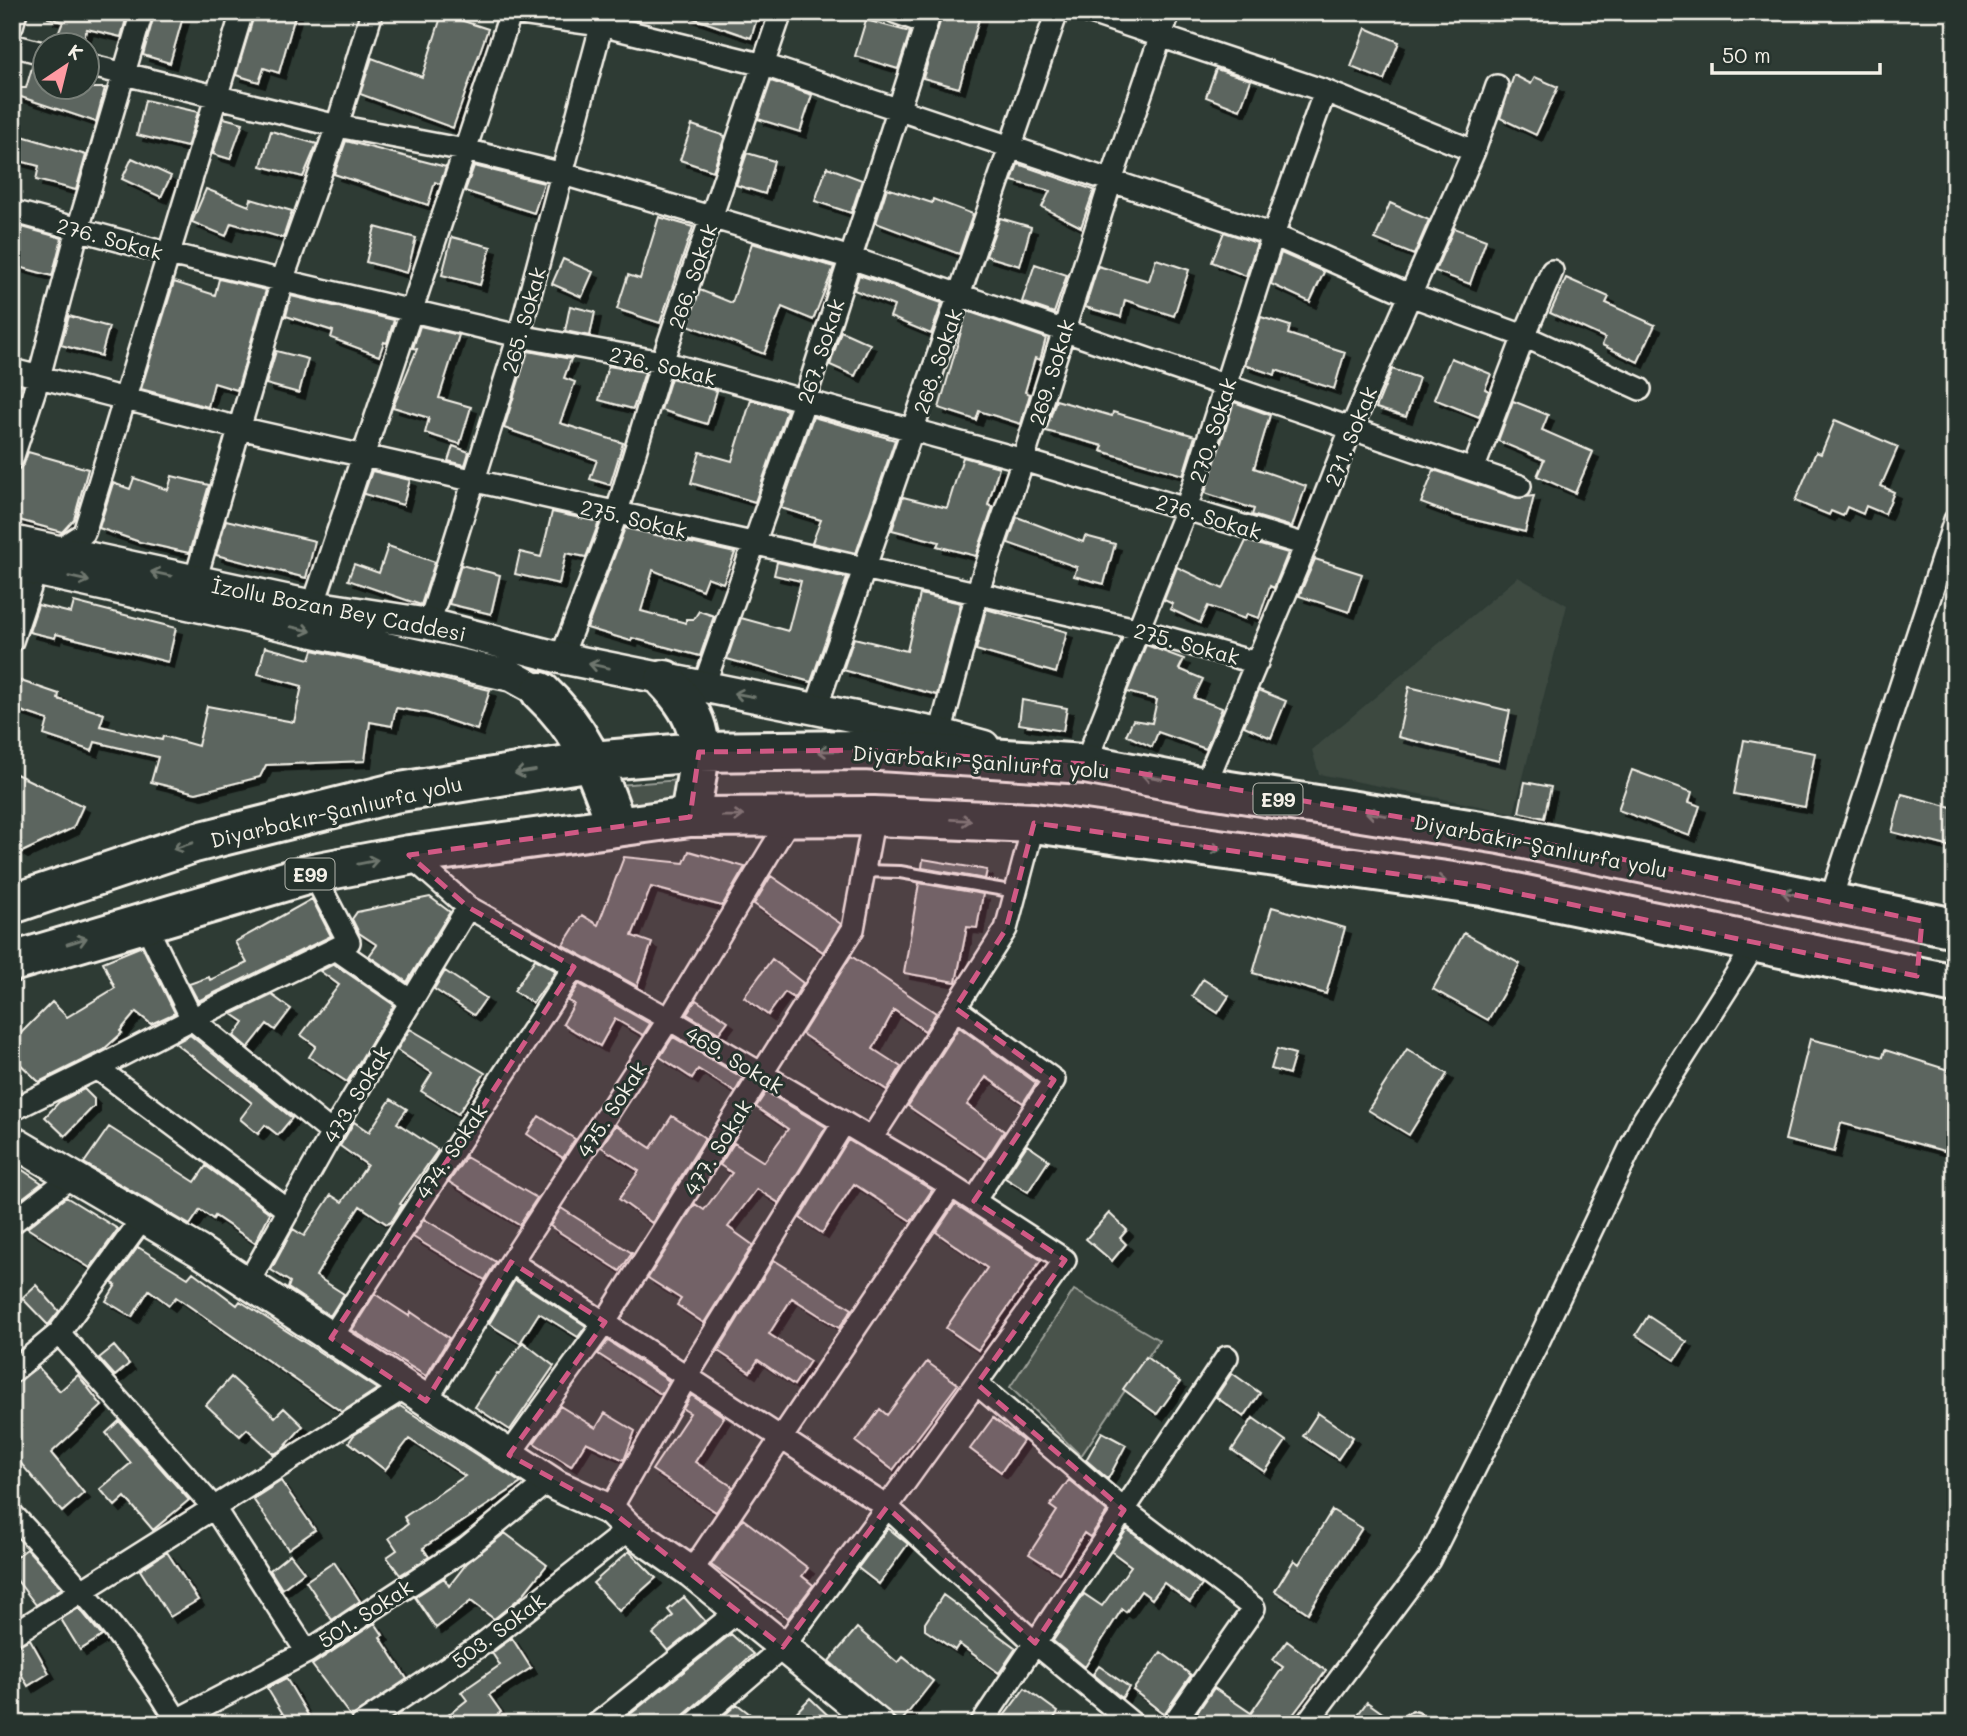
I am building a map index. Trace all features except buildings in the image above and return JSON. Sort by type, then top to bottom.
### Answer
[{"type":"highway","points":[[665,680],[686,701],[696,721],[699,752],[690,817]]},
{"type":"highway","points":[[541,692],[568,717],[592,761],[617,827]]},
{"type":"highway","name":"Diyarbakır-Şanlıurfa yolu","points":[[12,904],[194,843],[367,800],[592,761],[699,752],[864,750],[1067,764],[1500,834],[1939,924]]},
{"type":"highway","name":"E99","points":[[12,962],[313,873],[409,855],[690,817],[792,815],[1034,823],[1482,886],[1955,984]]},
{"type":"highway","points":[[1917,976],[1939,924]]},
{"type":"main road","name":"İzollu Bozan Bey Caddesi","points":[[12,541],[35,562],[512,676],[541,692]]},
{"type":"main road","name":"İzollu Bozan Bey Caddesi","points":[[35,562],[195,581],[313,606],[429,624],[561,658],[940,734],[1067,764]]},
{"type":"main road","points":[[12,1141],[248,1283],[548,1481],[620,1519],[691,1572],[877,1723]]},
{"type":"street","points":[[12,26],[16,12]]},
{"type":"street","points":[[12,459],[39,377],[78,229],[142,12]]},
{"type":"street","points":[[12,641],[35,562],[84,533],[243,12]]},
{"type":"street","points":[[195,581],[283,278],[337,126],[372,12]]},
{"type":"street","name":"266. Sokak","points":[[561,658],[616,515],[662,362],[781,12]]},
{"type":"street","points":[[895,12],[928,18]]},
{"type":"street","name":"268. Sokak","points":[[816,709],[1057,12]]},
{"type":"street","points":[[1087,12],[1325,91],[1474,151]]},
{"type":"street","name":"269. Sokak","points":[[940,734],[977,593],[1169,12]]},
{"type":"street","points":[[313,606],[509,13],[603,18],[764,65],[900,110],[1273,235],[1410,295],[1524,336],[1640,389]]},
{"type":"street","name":"265. Sokak","points":[[429,624],[519,336],[603,18]]},
{"type":"street","name":"267. Sokak","points":[[703,688],[804,402],[928,18]]},
{"type":"street","points":[[12,45],[32,50]]},
{"type":"street","points":[[102,69],[337,126],[465,150],[563,174],[851,258],[1520,486]]},
{"type":"street","name":"271. Sokak","points":[[1204,787],[1306,545],[1351,429],[1474,151],[1497,86]]},
{"type":"street","name":"270. Sokak","points":[[1067,764],[1136,629],[1186,509],[1273,235],[1325,91]]},
{"type":"street","name":"276. Sokak","points":[[12,211],[169,254],[283,278],[410,311],[519,336],[662,362],[1023,460],[1306,545]]},
{"type":"street","points":[[1473,470],[1552,271]]},
{"type":"street","name":"275. Sokak","points":[[12,370],[239,428],[475,479],[616,515],[1136,629],[1257,663]]},
{"type":"street","points":[[1830,902],[1955,520]]},
{"type":"street","name":"475. Sokak","points":[[416,1394],[512,1262],[669,1019],[792,815]]},
{"type":"street","name":"477. Sokak","points":[[509,1455],[605,1322],[853,929],[874,816]]},
{"type":"street","points":[[871,1139],[1006,929],[1034,823]]},
{"type":"street","name":"469. Sokak","points":[[409,855],[468,907],[669,1019],[951,1186],[1065,1259],[977,1384]]},
{"type":"street","points":[[12,1110],[349,942],[313,873]]},
{"type":"street","name":"473. Sokak","points":[[248,1283],[332,1133],[468,907]]},
{"type":"street","points":[[144,921],[192,1019],[332,1133]]},
{"type":"street","points":[[1306,1724],[1429,1560],[1539,1340],[1643,1121],[1756,943]]},
{"type":"street","points":[[336,948],[411,1001]]},
{"type":"street","name":"474. Sokak","points":[[331,1338],[414,1206],[574,967]]},
{"type":"street","points":[[955,1008],[1054,1080],[974,1201]]},
{"type":"street","points":[[97,1068],[289,1211]]},
{"type":"street","points":[[620,1519],[687,1376],[843,1124]]},
{"type":"street","points":[[12,1223],[72,1176]]},
{"type":"street","points":[[691,1572],[951,1186]]},
{"type":"street","points":[[12,1372],[60,1333],[143,1218]]},
{"type":"street","points":[[512,1262],[887,1507],[1035,1643],[1133,1724]]},
{"type":"street","points":[[60,1333],[215,1508],[307,1651]]},
{"type":"street","points":[[981,1724],[1227,1357]]},
{"type":"street","points":[[694,1724],[783,1647],[977,1384],[1124,1510],[1254,1608],[1173,1724]]},
{"type":"street","points":[[12,1635],[215,1508],[416,1394]]},
{"type":"street","name":"501. Sokak","points":[[175,1722],[307,1651],[466,1548],[548,1481]]},
{"type":"street","points":[[12,1514],[83,1589],[175,1722]]},
{"type":"street","name":"503. Sokak","points":[[362,1724],[484,1643],[620,1519]]},
{"type":"street","points":[[597,1724],[737,1612]]},
{"type":"lane","points":[[864,871],[900,872],[1016,892]]},
{"type":"highlighted area","points":[[864,750],[1085,764],[1500,834],[1922,921],[1917,976],[1482,886],[1034,823],[1006,929],[955,1008],[1054,1080],[974,1201],[1065,1260],[977,1384],[1124,1510],[1035,1643],[887,1507],[783,1647],[610,1510],[509,1455],[605,1322],[511,1262],[426,1401],[331,1338],[574,967],[468,907],[409,855],[690,817],[699,752]]},
{"type":"shaded area","points":[[1518,577],[1567,605],[1514,813],[1319,774],[1312,750]]},
{"type":"shaded area","points":[[679,780],[675,806],[631,809],[617,785]]},
{"type":"shaded area","points":[[1074,1290],[1159,1340],[1081,1456],[1010,1387]]}]
